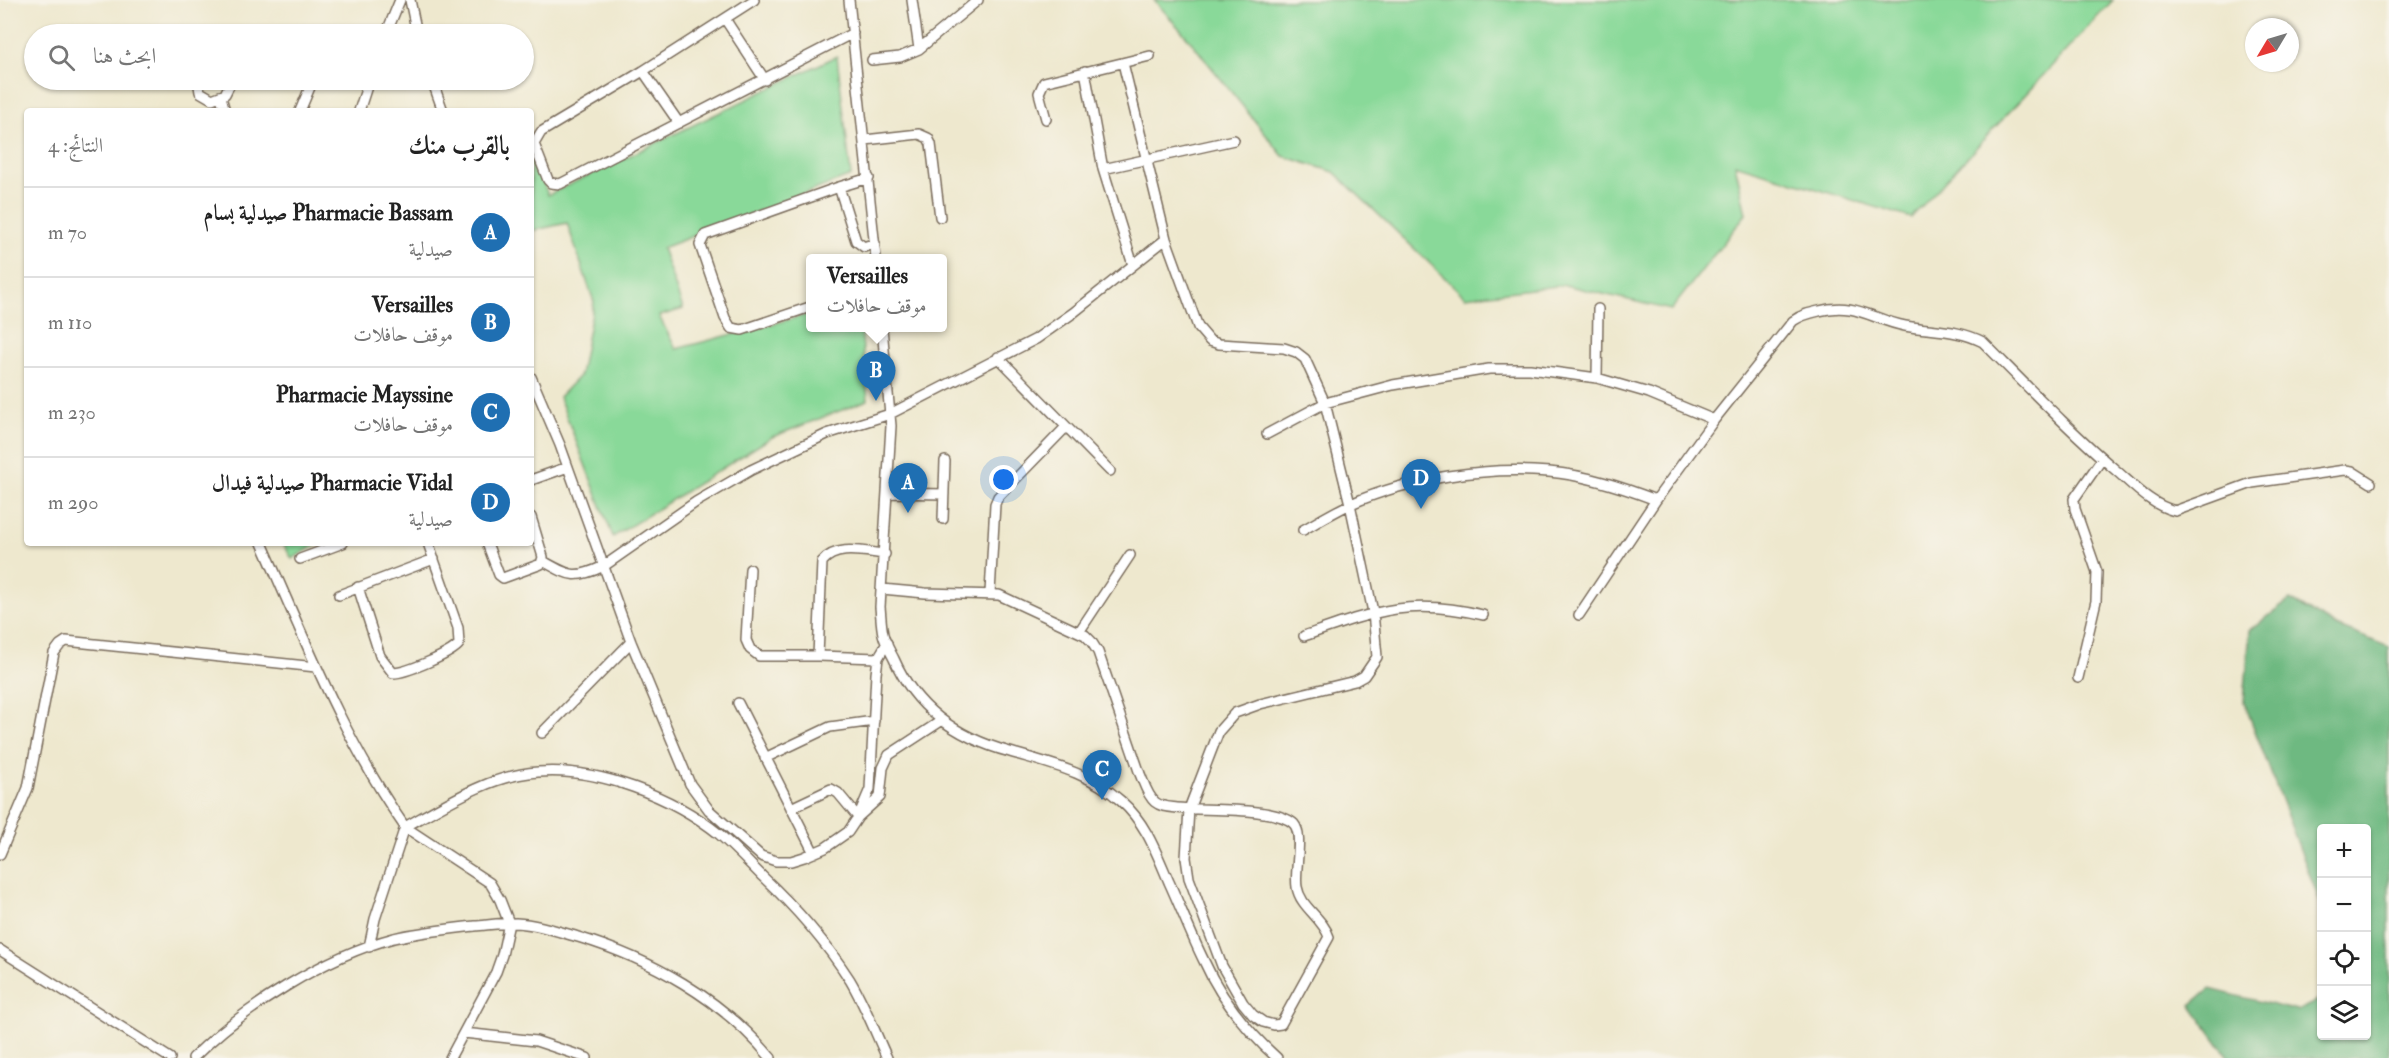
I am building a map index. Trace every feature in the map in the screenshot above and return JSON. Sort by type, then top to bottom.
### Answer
[{"type":"street","points":[[390,24],[400,0]]},
{"type":"street","points":[[410,0],[415,24]]},
{"type":"street","points":[[754,0],[643,71],[541,132],[534,144],[548,180],[551,183],[560,184],[853,33]]},
{"type":"street","points":[[849,0],[876,254]]},
{"type":"street","points":[[912,0],[919,48]]},
{"type":"street","points":[[872,60],[900,57],[919,48],[978,0]]},
{"type":"street","points":[[725,19],[765,80]]},
{"type":"street","points":[[1046,119],[1039,93],[1044,82],[1150,56]]},
{"type":"street","points":[[882,589],[934,593],[990,593],[1015,601],[1088,637],[1098,652],[1148,793],[1159,805],[1189,809],[1271,814],[1286,819],[1298,829],[1298,891],[1304,902],[1321,920],[1329,937],[1281,1024],[1263,1022],[1253,1015],[1243,1003],[1222,966],[1189,878],[1186,858],[1189,809],[1219,731],[1234,713],[1260,704],[1355,681],[1364,676],[1377,657],[1372,612],[1350,504],[1325,403],[1305,359],[1296,352],[1284,348],[1219,344],[1210,341],[1198,327],[1166,239],[1123,63]]},
{"type":"street","points":[[643,71],[679,123]]},
{"type":"street","points":[[1085,71],[1103,169],[1133,264]]},
{"type":"street","points":[[200,90],[204,96],[212,99],[221,97],[228,90]]},
{"type":"street","points":[[301,108],[309,90]]},
{"type":"street","points":[[360,108],[366,90]]},
{"type":"street","points":[[436,90],[442,108]]},
{"type":"street","points":[[221,97],[224,108]]},
{"type":"street","points":[[865,140],[919,134],[928,138],[931,144],[940,218]]},
{"type":"street","points":[[1103,169],[1234,140]]},
{"type":"street","points":[[806,308],[741,330],[731,328],[725,318],[702,252],[702,240],[705,235],[869,178]]},
{"type":"street","points":[[839,187],[856,241],[864,247],[875,243]]},
{"type":"street","points":[[534,528],[543,561],[569,575],[589,573],[604,566],[687,508],[751,470],[817,438],[890,414],[1036,339],[1166,239]]},
{"type":"street","points":[[1579,615],[1713,420],[1793,321],[1800,316],[1824,310],[1845,307],[1903,326],[1944,330],[1971,336],[1983,342],[2102,459],[2163,508],[2175,511],[2252,483],[2345,470],[2352,471],[2371,483]]},
{"type":"street","points":[[1597,378],[1598,309]]},
{"type":"street","points":[[882,332],[890,414],[885,554],[880,607],[883,634],[898,669],[913,692],[941,721],[982,743],[1092,779],[1122,802],[1142,824],[1159,855],[1204,962],[1217,987],[1239,1019],[1277,1058]]},
{"type":"street","points":[[998,357],[1065,428],[1110,471]]},
{"type":"street","points":[[1267,434],[1325,403],[1393,385],[1489,369],[1530,369],[1597,378],[1649,393],[1713,420]]},
{"type":"street","points":[[534,386],[568,467],[631,642],[677,758],[690,784],[709,810],[762,856],[776,861],[791,861],[825,848],[848,832],[858,817],[870,789],[879,658],[886,643]]},
{"type":"street","points":[[990,593],[995,504],[998,498],[1065,428]]},
{"type":"street","points":[[2078,678],[2096,601],[2097,572],[2075,509],[2074,499],[2102,459]]},
{"type":"street","points":[[944,519],[945,461]]},
{"type":"street","points":[[534,479],[568,467]]},
{"type":"street","points":[[1303,530],[1350,504],[1385,491],[1471,473],[1549,472],[1597,481],[1656,500]]},
{"type":"street","points":[[888,493],[944,494]]},
{"type":"street","points":[[263,546],[316,667],[383,796],[405,827],[490,883],[500,900],[508,923],[502,955],[496,972],[450,1058]]},
{"type":"street","points":[[300,559],[335,546]]},
{"type":"street","points":[[358,587],[380,656],[393,673],[398,673],[456,648],[459,644],[458,628],[429,546]]},
{"type":"street","points":[[489,546],[499,575],[503,578],[537,566],[543,561]]},
{"type":"street","points":[[819,657],[822,562],[828,554],[836,551],[885,554]]},
{"type":"street","points":[[1079,632],[1130,555]]},
{"type":"street","points":[[339,595],[434,559]]},
{"type":"street","points":[[750,569],[746,640],[750,649],[759,656],[879,658]]},
{"type":"street","points":[[1304,636],[1372,612],[1399,607],[1459,609],[1483,615]]},
{"type":"street","points":[[0,854],[28,788],[54,653],[66,640],[316,667]]},
{"type":"street","points":[[542,734],[631,642]]},
{"type":"street","points":[[738,703],[814,852]]},
{"type":"street","points":[[765,758],[830,727],[874,721]]},
{"type":"street","points":[[858,817],[880,797],[883,768],[889,755],[941,721]]},
{"type":"street","points":[[369,947],[375,919],[405,827],[445,804],[502,778],[539,771],[575,771],[602,776],[626,784],[674,806],[719,834],[798,910],[862,1001],[887,1058]]},
{"type":"street","points":[[791,808],[831,789],[838,793],[858,817]]},
{"type":"street","points":[[193,1058],[213,1038],[246,1012],[317,971],[369,947],[394,938],[447,929],[508,923],[556,930],[596,942],[650,964],[702,995],[731,1018],[771,1058]]},
{"type":"street","points":[[0,950],[170,1058]]},
{"type":"street","points":[[464,1033],[536,1041],[587,1058]]},
{"type":"green space","points":[[1154,0],[2113,0],[1911,218],[1735,164],[1746,214],[1671,310],[1565,285],[1465,297],[1334,172],[1283,156],[1187,37]]},
{"type":"green space","points":[[837,56],[851,176],[662,248],[683,309],[659,316],[676,349],[806,315],[806,332],[861,332],[868,400],[772,437],[613,537],[559,397],[580,375],[594,302],[567,223],[534,230],[534,159],[548,195]]},
{"type":"green space","points":[[285,546],[314,546],[292,559]]},
{"type":"green space","points":[[2290,600],[2334,625],[2389,647],[2389,1058],[2229,1058],[2191,1005],[2210,989],[2297,1011],[2317,1001],[2317,1040],[2371,1040],[2371,824],[2317,824],[2317,894],[2244,702],[2250,630]]},
{"type":"place","name":"Versailles","points":[[876,401]]},
{"type":"place","name":"Pharmacie Vidal صيدلية فيدال","points":[[1421,509]]},
{"type":"place","name":"Pharmacie Bassam صيدلية بسام","points":[[908,513]]},
{"type":"place","name":"Pharmacie Mayssine","points":[[1102,800]]}]
